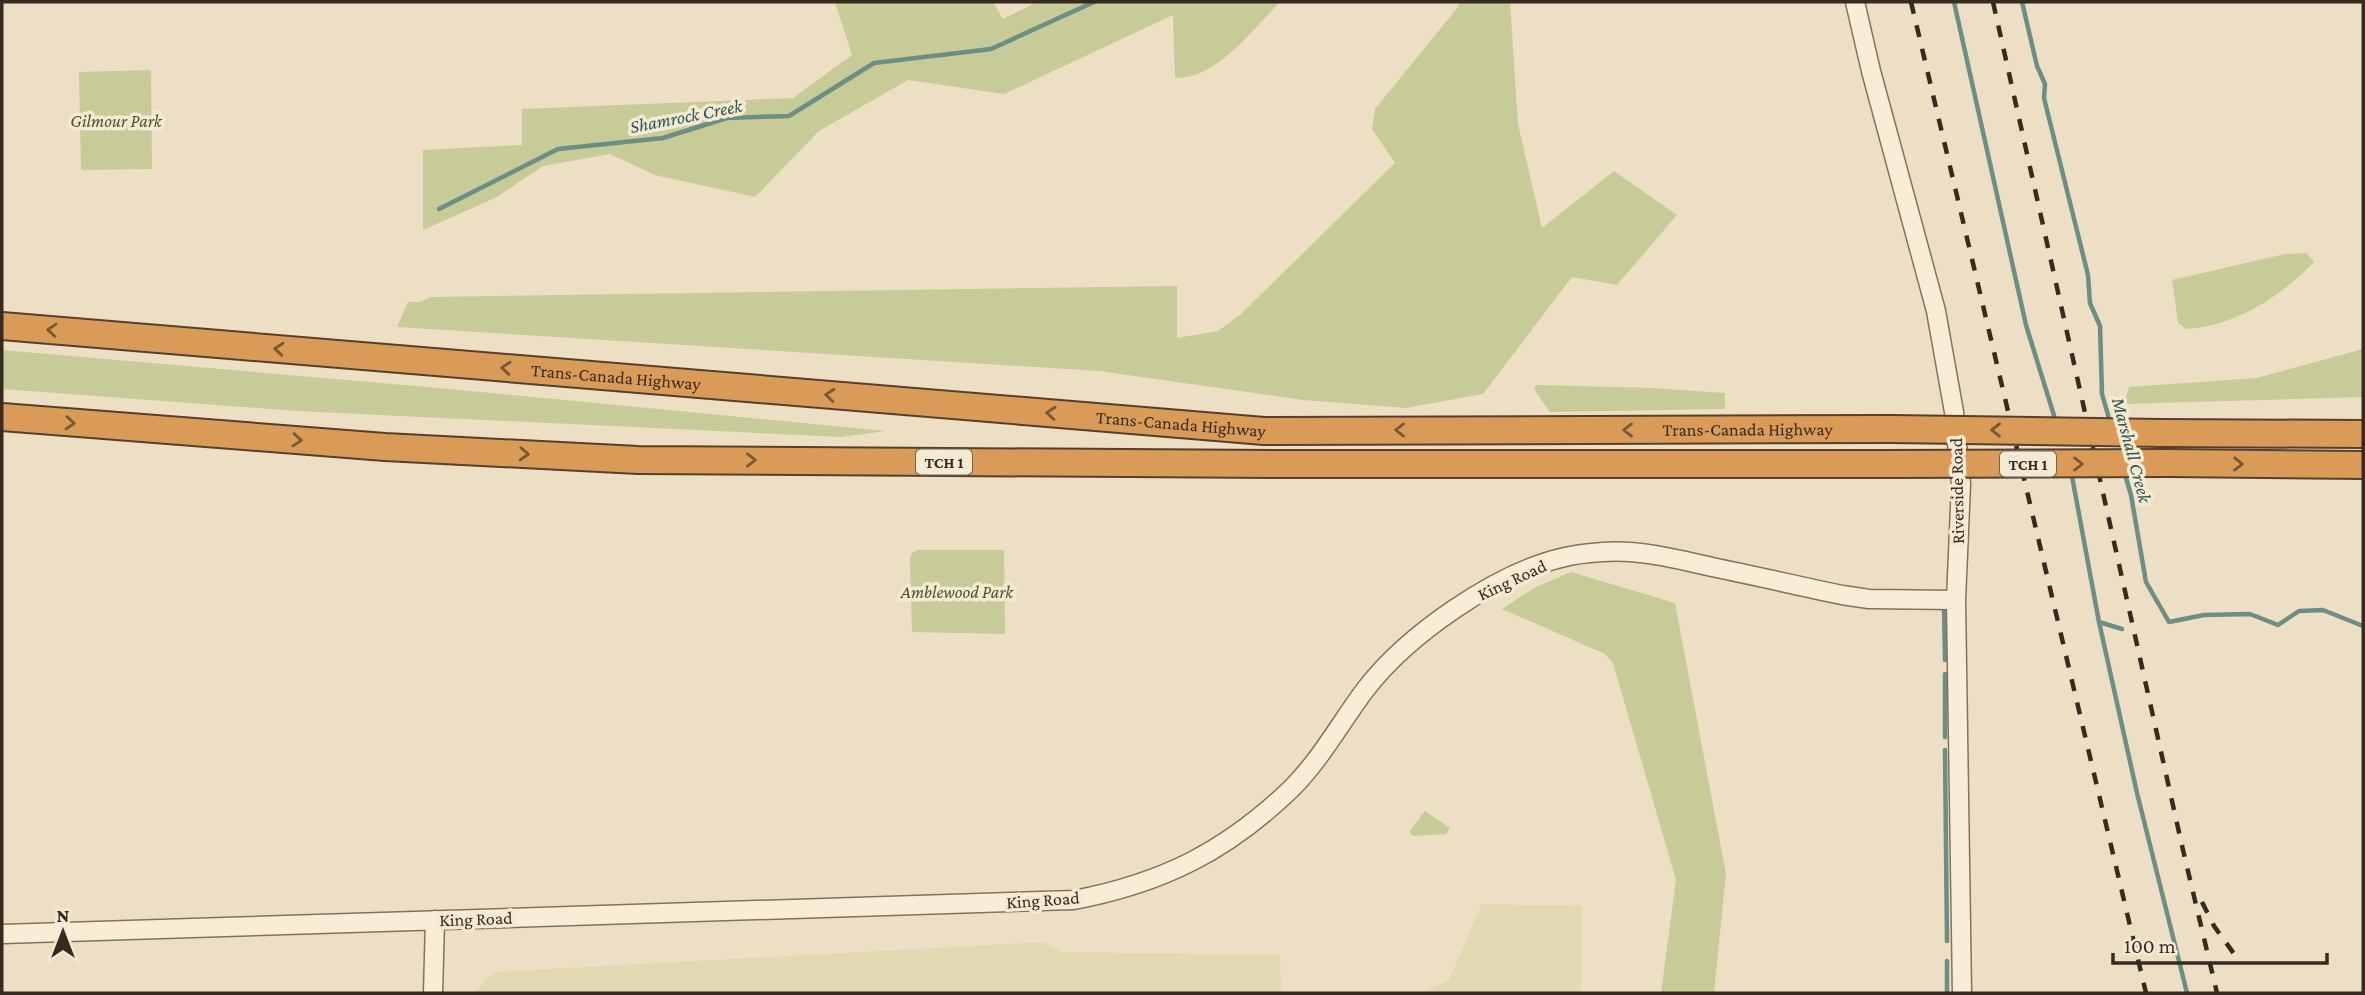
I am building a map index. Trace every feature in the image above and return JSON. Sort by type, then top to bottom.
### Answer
[{"type":"highway","name":"Trans-Canada Highway","points":[[2,326],[1264,431],[1892,429],[2363,435]]},
{"type":"highway","name":"Trans-Canada Highway","points":[[2,417],[385,447],[638,460],[1261,464],[2363,465]]},
{"type":"highway","points":[[2174,433],[2363,427]]},
{"type":"street","name":"Riverside Road","points":[[1855,2],[1936,311],[1954,412],[1961,484],[1956,600],[1962,993]]},
{"type":"street","name":"King Road","points":[[2,934],[1074,900],[1110,893],[1176,871],[1241,832],[1294,786],[1367,688],[1394,658],[1424,631],[1490,588],[1526,570],[1565,556],[1606,552],[1659,556],[1842,595],[1956,600]]},
{"type":"street","points":[[433,993],[435,920]]},
{"type":"shaded area","points":[[1482,904],[1582,906],[1581,993],[1421,993],[1449,980]]},
{"type":"shaded area","points":[[1044,942],[1061,952],[1280,955],[1281,993],[473,993],[494,972]]},
{"type":"green space","points":[[835,2],[993,2],[1003,19],[1037,2],[1280,2],[1233,51],[1205,71],[1190,76],[1175,78],[1173,15],[1004,94],[908,80],[819,131],[755,197],[655,175],[610,154],[543,166],[497,197],[423,230],[423,150],[522,145],[522,109],[793,98],[852,55]]},
{"type":"green space","points":[[1459,2],[1510,2],[1518,124],[1542,228],[1614,171],[1677,215],[1617,285],[1572,277],[1483,394],[1406,408],[1303,400],[1099,371],[397,327],[408,302],[420,302],[431,297],[1177,286],[1177,338],[1218,331],[1241,314],[1395,163],[1372,129],[1375,109],[1458,7]]},
{"type":"green space","name":"Gilmour Park","points":[[151,70],[152,169],[81,170],[79,72]]},
{"type":"green space","points":[[2307,253],[2314,262],[2287,287],[2256,308],[2204,327],[2186,329],[2178,323],[2172,280],[2285,254]]},
{"type":"green space","points":[[2363,349],[2363,397],[2124,404],[2129,387],[2257,378]]},
{"type":"green space","points":[[2,350],[886,431],[841,437],[297,411],[2,389]]},
{"type":"green space","points":[[1536,385],[1725,393],[1725,409],[1550,412],[1534,389]]},
{"type":"green space","name":"Amblewood Park","points":[[918,550],[1004,550],[1005,634],[912,632],[910,559],[912,553]]},
{"type":"green space","points":[[1571,572],[1675,603],[1726,874],[1714,993],[1661,993],[1676,880],[1613,663],[1605,654],[1502,609],[1534,588]]},
{"type":"green space","points":[[1425,811],[1450,828],[1446,834],[1413,836],[1409,832]]},
{"type":"waterway","name":"Shamrock Creek","points":[[439,209],[558,149],[663,138],[727,118],[789,116],[874,63],[991,49],[1094,2]]},
{"type":"waterway","points":[[1954,2],[2026,325],[2056,422]]},
{"type":"waterway","name":"Marshall Creek","points":[[2022,2],[2037,66],[2045,84],[2044,98],[2088,275],[2090,303],[2100,326],[2102,394],[2110,422]]},
{"type":"waterway","points":[[2071,471],[2099,622],[2122,629]]},
{"type":"waterway","name":"Marshall Creek","points":[[2124,471],[2131,495],[2146,582],[2169,622],[2204,615],[2250,614],[2278,625],[2299,611],[2323,610],[2363,626]]},
{"type":"waterway","points":[[1944,608],[1945,660]]},
{"type":"waterway","points":[[2099,622],[2137,793],[2187,993]]},
{"type":"waterway","points":[[1945,674],[1945,737]]},
{"type":"waterway","points":[[1945,750],[1947,941]]},
{"type":"waterway","points":[[1947,961],[1947,993]]},
{"type":"railway","points":[[1911,2],[2146,993]]},
{"type":"railway","points":[[1993,2],[2217,993]]},
{"type":"railway","points":[[2202,902],[2214,926],[2237,958]]}]
